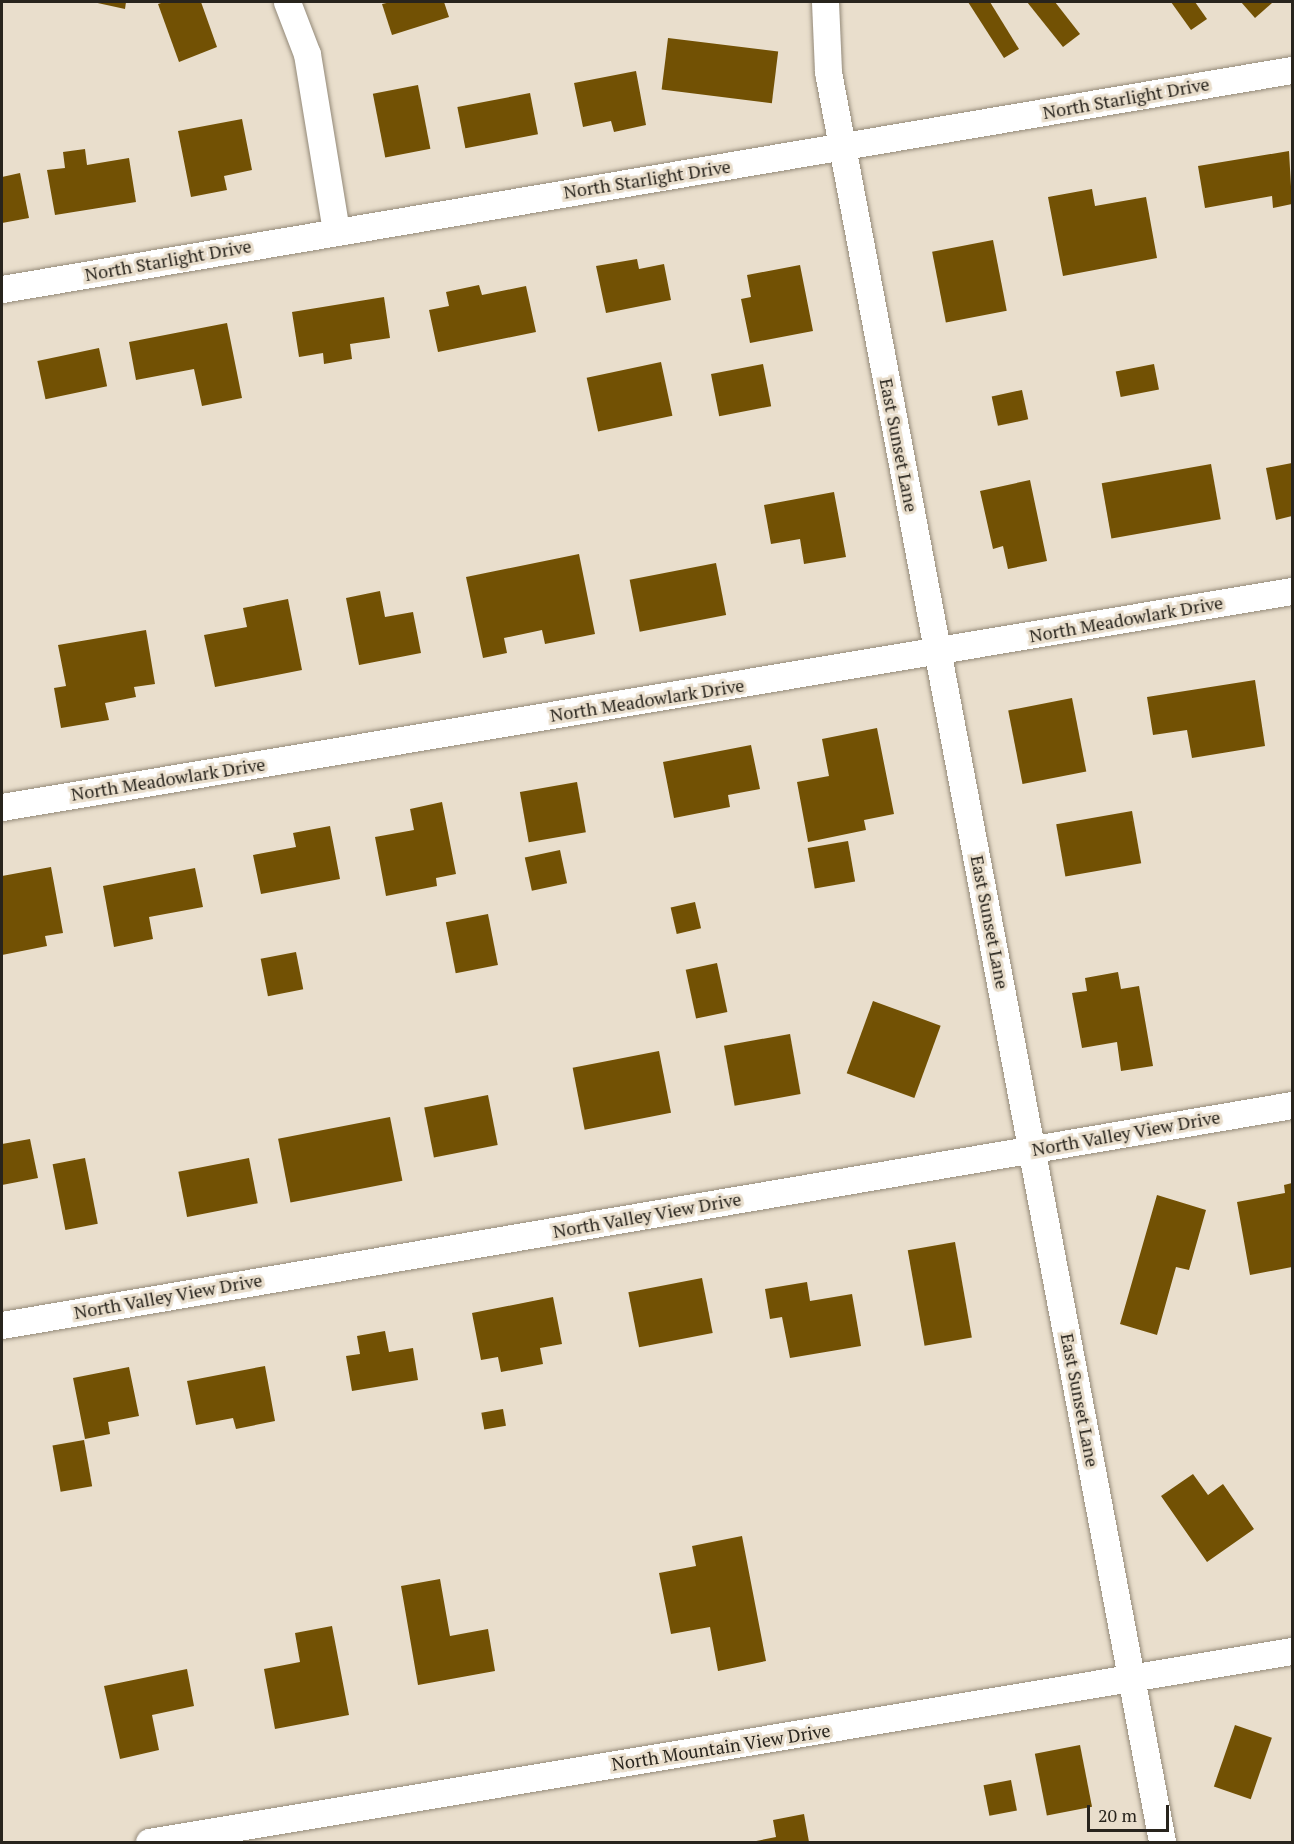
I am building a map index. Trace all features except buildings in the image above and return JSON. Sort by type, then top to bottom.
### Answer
[{"type":"street","points":[[286,2],[307,54],[336,231]]},
{"type":"street","name":"East Sunset Lane","points":[[825,2],[828,72],[1162,1842]]},
{"type":"street","name":"North Starlight Drive","points":[[2,289],[1293,70]]},
{"type":"street","name":"North Meadowlark Drive","points":[[2,807],[1293,591]]},
{"type":"street","name":"North Valley View Drive","points":[[2,1324],[1293,1105]]},
{"type":"street","name":"North Mountain View Drive","points":[[149,1842],[1293,1651]]}]
